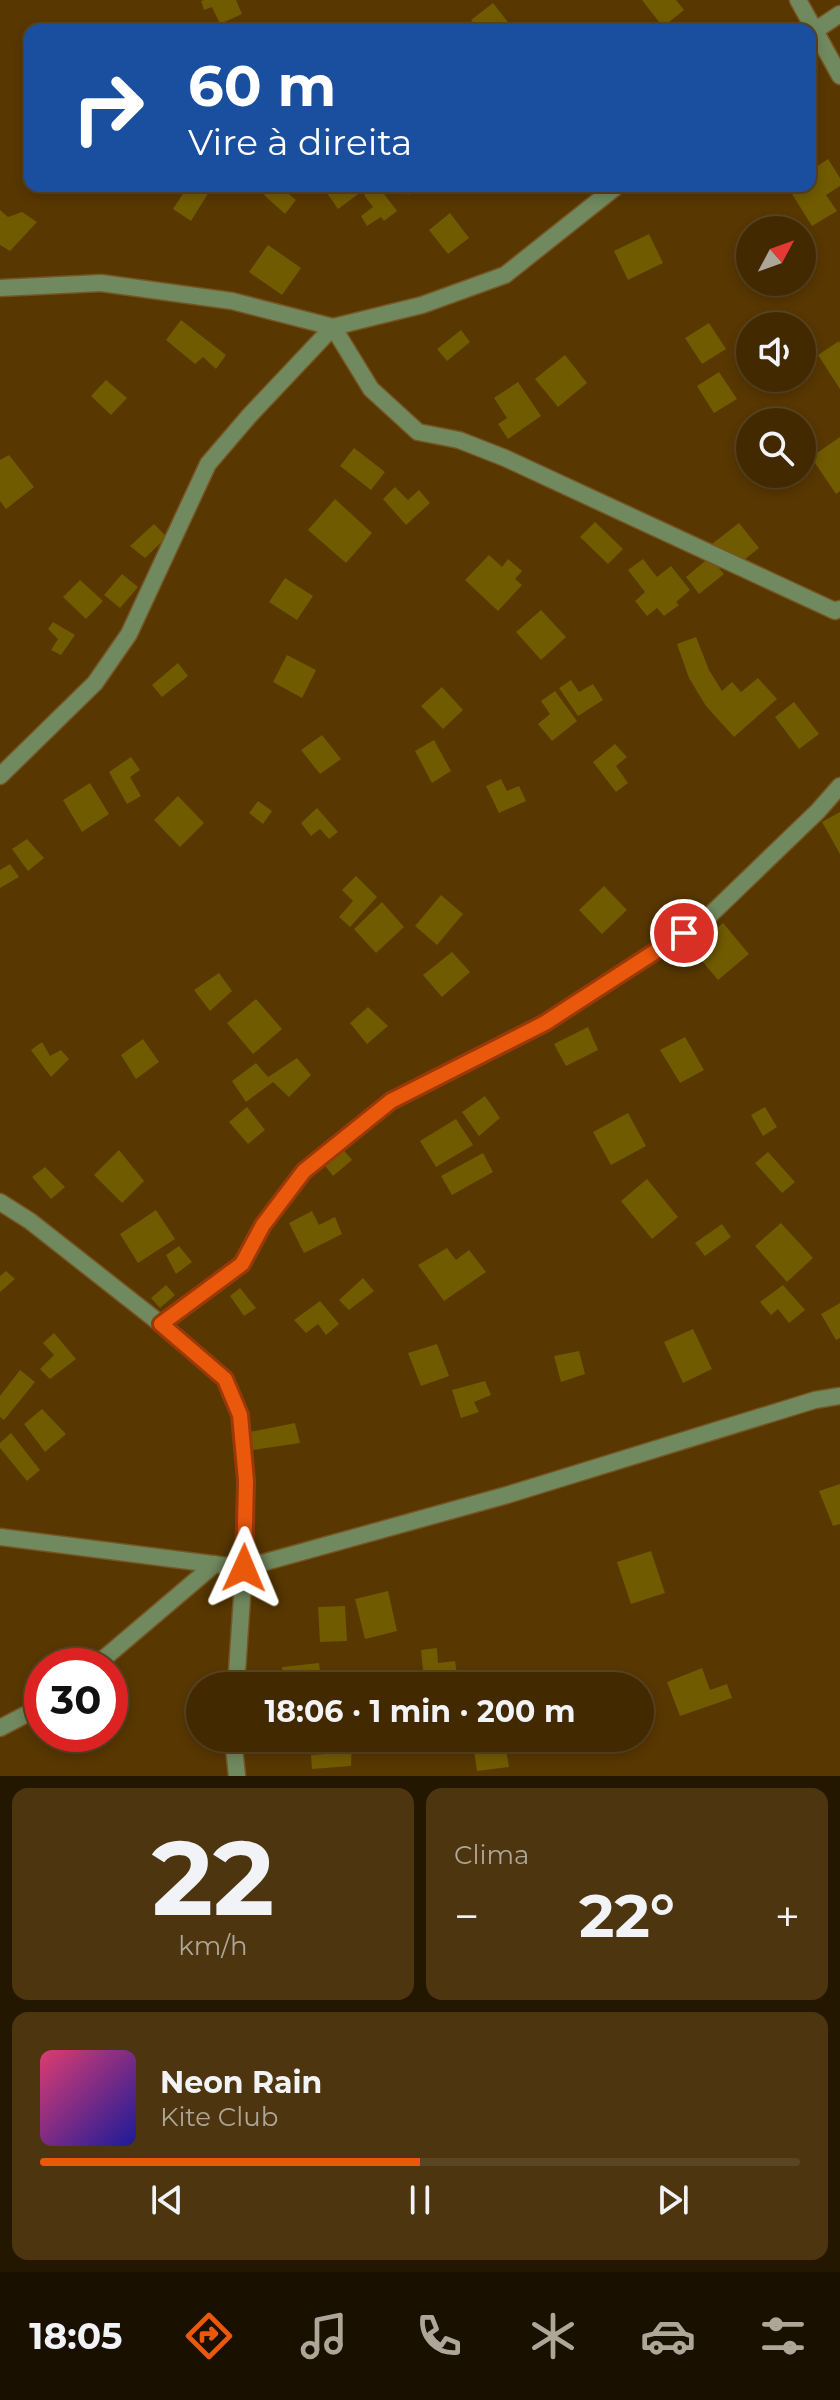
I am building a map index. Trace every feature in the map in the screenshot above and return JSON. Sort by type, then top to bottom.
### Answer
[{"type":"street","points":[[798,0],[809,24]]},
{"type":"street","points":[[816,30],[840,14]]},
{"type":"street","points":[[816,37],[840,76]]},
{"type":"street","points":[[0,288],[101,283],[232,301],[333,327],[422,305],[505,275],[609,192]]},
{"type":"street","points":[[333,327],[371,389],[418,432],[459,440],[505,458],[835,611],[840,609]]},
{"type":"street","points":[[0,776],[95,683],[129,634],[208,464],[333,327]]},
{"type":"street","points":[[161,1324],[242,1264],[263,1225],[304,1171],[391,1101],[545,1023],[707,918],[840,786]]},
{"type":"street","points":[[0,1202],[30,1221],[161,1324],[225,1379],[240,1415],[246,1481],[237,1672]]},
{"type":"street","points":[[0,1537],[244,1568],[507,1495],[815,1400],[840,1396]]},
{"type":"street","points":[[116,1648],[215,1564]]},
{"type":"street","points":[[0,1728],[24,1715]]},
{"type":"street","points":[[234,1752],[237,1776]]},
{"type":"building","points":[[236,0],[242,14],[220,24],[212,7],[204,10],[201,1]]},
{"type":"building","points":[[642,0],[676,0],[684,10],[667,24],[661,24]]},
{"type":"building","points":[[493,3],[509,24],[474,24],[471,20]]},
{"type":"building","points":[[828,159],[840,178],[840,186],[826,195],[837,211],[816,224],[816,216],[806,216],[791,192],[816,192],[816,167]]},
{"type":"building","points":[[184,192],[209,192],[191,221],[173,209]]},
{"type":"building","points":[[267,192],[286,192],[296,200],[285,214],[264,195]]},
{"type":"building","points":[[329,192],[361,192],[338,209]]},
{"type":"building","points":[[383,192],[397,211],[384,221],[381,217],[367,226],[361,216],[373,207],[364,195]]},
{"type":"building","points":[[0,210],[8,217],[22,212],[37,222],[10,251],[0,245]]},
{"type":"building","points":[[450,213],[469,238],[448,254],[429,230]]},
{"type":"building","points":[[649,234],[663,263],[628,280],[614,251]]},
{"type":"building","points":[[268,245],[301,268],[282,295],[249,272]]},
{"type":"building","points":[[181,320],[226,355],[216,369],[203,357],[195,364],[166,340]]},
{"type":"building","points":[[709,323],[726,349],[702,364],[685,338]]},
{"type":"building","points":[[461,330],[470,342],[447,361],[437,349]]},
{"type":"building","points":[[840,343],[840,389],[818,355]]},
{"type":"building","points":[[565,355],[587,383],[558,407],[535,379]]},
{"type":"building","points":[[719,372],[737,399],[714,413],[697,386]]},
{"type":"building","points":[[106,380],[127,398],[111,415],[91,396]]},
{"type":"building","points":[[518,382],[541,416],[508,439],[498,424],[507,418],[494,398]]},
{"type":"building","points":[[840,437],[840,491],[836,494],[816,464],[816,454]]},
{"type":"building","points":[[354,448],[385,472],[371,490],[340,466]]},
{"type":"building","points":[[9,455],[34,487],[6,509],[0,501],[0,460]]},
{"type":"building","points":[[395,487],[408,500],[419,490],[430,503],[406,525],[383,499]]},
{"type":"building","points":[[335,499],[372,533],[346,563],[308,530]]},
{"type":"building","points":[[595,522],[623,549],[608,564],[580,537]]},
{"type":"building","points":[[739,523],[759,548],[729,572],[708,547]]},
{"type":"building","points":[[154,524],[167,537],[145,558],[130,546]]},
{"type":"building","points":[[489,555],[502,567],[508,559],[522,571],[515,579],[522,585],[498,611],[465,580]]},
{"type":"building","points":[[710,557],[724,574],[699,594],[686,577]]},
{"type":"building","points":[[643,559],[657,577],[671,566],[690,590],[676,602],[679,605],[664,616],[657,608],[647,616],[635,601],[645,592],[628,570]]},
{"type":"building","points":[[122,574],[138,587],[120,608],[104,595]]},
{"type":"building","points":[[285,578],[313,596],[297,620],[269,602]]},
{"type":"building","points":[[80,580],[103,601],[86,619],[63,597]]},
{"type":"building","points":[[541,610],[566,637],[541,660],[516,632]]},
{"type":"building","points":[[53,622],[75,635],[61,655],[51,650],[58,639],[48,629]]},
{"type":"building","points":[[696,637],[709,670],[722,691],[732,682],[741,692],[758,678],[777,699],[734,737],[706,706],[689,678],[677,644]]},
{"type":"building","points":[[287,655],[316,670],[302,698],[273,682]]},
{"type":"building","points":[[178,663],[188,676],[162,697],[152,685]]},
{"type":"building","points":[[571,680],[579,692],[593,684],[603,700],[578,716],[559,688]]},
{"type":"building","points":[[442,687],[463,710],[443,729],[421,706]]},
{"type":"building","points":[[555,691],[577,721],[552,741],[538,724],[550,714],[541,701]]},
{"type":"building","points":[[794,702],[819,734],[799,749],[775,717]]},
{"type":"building","points":[[322,735],[341,759],[320,774],[301,750]]},
{"type":"building","points":[[434,740],[451,771],[432,783],[415,751]]},
{"type":"building","points":[[615,744],[627,757],[616,766],[628,783],[616,792],[593,762]]},
{"type":"building","points":[[131,757],[140,770],[130,777],[141,796],[127,804],[109,772]]},
{"type":"building","points":[[501,779],[507,791],[519,786],[526,801],[499,813],[486,786]]},
{"type":"building","points":[[90,783],[109,814],[82,832],[63,800]]},
{"type":"building","points":[[178,796],[204,823],[180,847],[154,820]]},
{"type":"building","points":[[258,801],[272,811],[263,824],[249,813]]},
{"type":"building","points":[[317,808],[338,832],[329,839],[320,829],[311,836],[301,823]]},
{"type":"building","points":[[840,812],[840,854],[822,822]]},
{"type":"building","points":[[27,839],[44,858],[28,871],[12,849]]},
{"type":"building","points":[[10,864],[19,877],[0,888],[0,870]]},
{"type":"building","points":[[356,876],[377,897],[350,927],[339,917],[353,901],[342,890]]},
{"type":"building","points":[[604,886],[627,910],[602,934],[579,910]]},
{"type":"building","points":[[441,895],[463,914],[437,945],[415,926]]},
{"type":"building","points":[[382,902],[404,927],[376,953],[354,929]]},
{"type":"building","points":[[723,923],[749,954],[718,980],[692,949]]},
{"type":"building","points":[[452,952],[470,972],[442,997],[423,975]]},
{"type":"building","points":[[219,973],[232,991],[210,1011],[194,990]]},
{"type":"building","points":[[256,999],[282,1029],[253,1054],[227,1023]]},
{"type":"building","points":[[368,1007],[388,1026],[367,1044],[350,1023]]},
{"type":"building","points":[[588,1027],[598,1050],[566,1066],[554,1044]]},
{"type":"building","points":[[685,1037],[704,1070],[680,1083],[660,1050]]},
{"type":"building","points":[[143,1039],[159,1062],[136,1079],[121,1055]]},
{"type":"building","points":[[42,1042],[50,1056],[61,1050],[69,1059],[51,1077],[31,1050]]},
{"type":"building","points":[[297,1058],[311,1075],[289,1097],[273,1082],[246,1102],[232,1081],[256,1063],[268,1077]]},
{"type":"building","points":[[485,1096],[500,1118],[479,1136],[462,1112]]},
{"type":"building","points":[[247,1107],[265,1130],[248,1144],[229,1122]]},
{"type":"building","points":[[765,1107],[777,1127],[763,1136],[751,1115]]},
{"type":"building","points":[[628,1113],[646,1146],[611,1165],[593,1132]]},
{"type":"building","points":[[456,1119],[473,1145],[436,1167],[420,1141]]},
{"type":"building","points":[[342,1148],[352,1160],[333,1176],[323,1163]]},
{"type":"building","points":[[119,1150],[144,1181],[122,1203],[94,1175]]},
{"type":"building","points":[[768,1152],[795,1182],[782,1193],[755,1163]]},
{"type":"building","points":[[483,1153],[493,1172],[452,1195],[441,1176]]},
{"type":"building","points":[[45,1167],[65,1187],[51,1199],[32,1177]]},
{"type":"building","points":[[647,1179],[678,1217],[652,1239],[621,1201]]},
{"type":"building","points":[[156,1210],[175,1239],[138,1263],[120,1234]]},
{"type":"building","points":[[312,1211],[319,1225],[335,1217],[342,1234],[304,1253],[289,1223]]},
{"type":"building","points":[[781,1223],[813,1258],[787,1282],[755,1246]]},
{"type":"building","points":[[722,1224],[731,1237],[705,1256],[695,1243]]},
{"type":"building","points":[[179,1246],[192,1262],[176,1274],[166,1255]]},
{"type":"building","points":[[447,1248],[456,1260],[469,1250],[486,1272],[444,1301],[418,1265]]},
{"type":"building","points":[[6,1271],[15,1279],[0,1292],[0,1276]]},
{"type":"building","points":[[363,1278],[374,1291],[349,1310],[339,1300]]},
{"type":"building","points":[[166,1285],[175,1295],[160,1308],[151,1298]]},
{"type":"building","points":[[783,1285],[805,1310],[789,1323],[778,1309],[771,1315],[760,1302]]},
{"type":"building","points":[[240,1288],[256,1308],[244,1316],[230,1296]]},
{"type":"building","points":[[320,1301],[339,1324],[326,1335],[318,1324],[306,1333],[294,1320]]},
{"type":"building","points":[[840,1303],[840,1338],[836,1340],[821,1314]]},
{"type":"building","points":[[693,1329],[712,1369],[683,1383],[664,1342]]},
{"type":"building","points":[[54,1333],[76,1359],[50,1379],[40,1369],[54,1355],[43,1343]]},
{"type":"building","points":[[437,1344],[449,1376],[421,1386],[408,1353]]},
{"type":"building","points":[[579,1351],[585,1374],[561,1382],[554,1356]]},
{"type":"building","points":[[20,1370],[35,1382],[4,1420],[0,1417],[0,1396]]},
{"type":"building","points":[[485,1381],[491,1395],[474,1402],[479,1412],[461,1418],[452,1390]]},
{"type":"building","points":[[42,1409],[66,1434],[45,1452],[24,1424]]},
{"type":"building","points":[[295,1423],[300,1443],[253,1450],[250,1432]]},
{"type":"building","points":[[11,1433],[40,1470],[27,1481],[0,1448],[0,1443]]},
{"type":"building","points":[[840,1484],[840,1524],[833,1526],[819,1491]]},
{"type":"building","points":[[651,1551],[665,1593],[631,1604],[617,1562]]},
{"type":"building","points":[[388,1591],[397,1631],[365,1639],[355,1599]]},
{"type":"building","points":[[345,1606],[347,1641],[320,1642],[318,1607]]},
{"type":"building","points":[[437,1648],[438,1663],[455,1661],[457,1672],[423,1672],[421,1650]]},
{"type":"building","points":[[319,1663],[320,1672],[283,1672],[282,1667]]},
{"type":"building","points":[[702,1668],[710,1690],[727,1684],[732,1698],[680,1716],[667,1682]]},
{"type":"building","points":[[352,1752],[351,1766],[312,1769],[311,1755]]},
{"type":"building","points":[[474,1752],[506,1752],[509,1767],[477,1771]]},
{"type":"route","points":[[244,1568],[246,1481],[240,1415],[225,1379],[161,1324],[242,1264],[263,1225],[304,1171],[391,1101],[545,1023],[684,933]]}]
